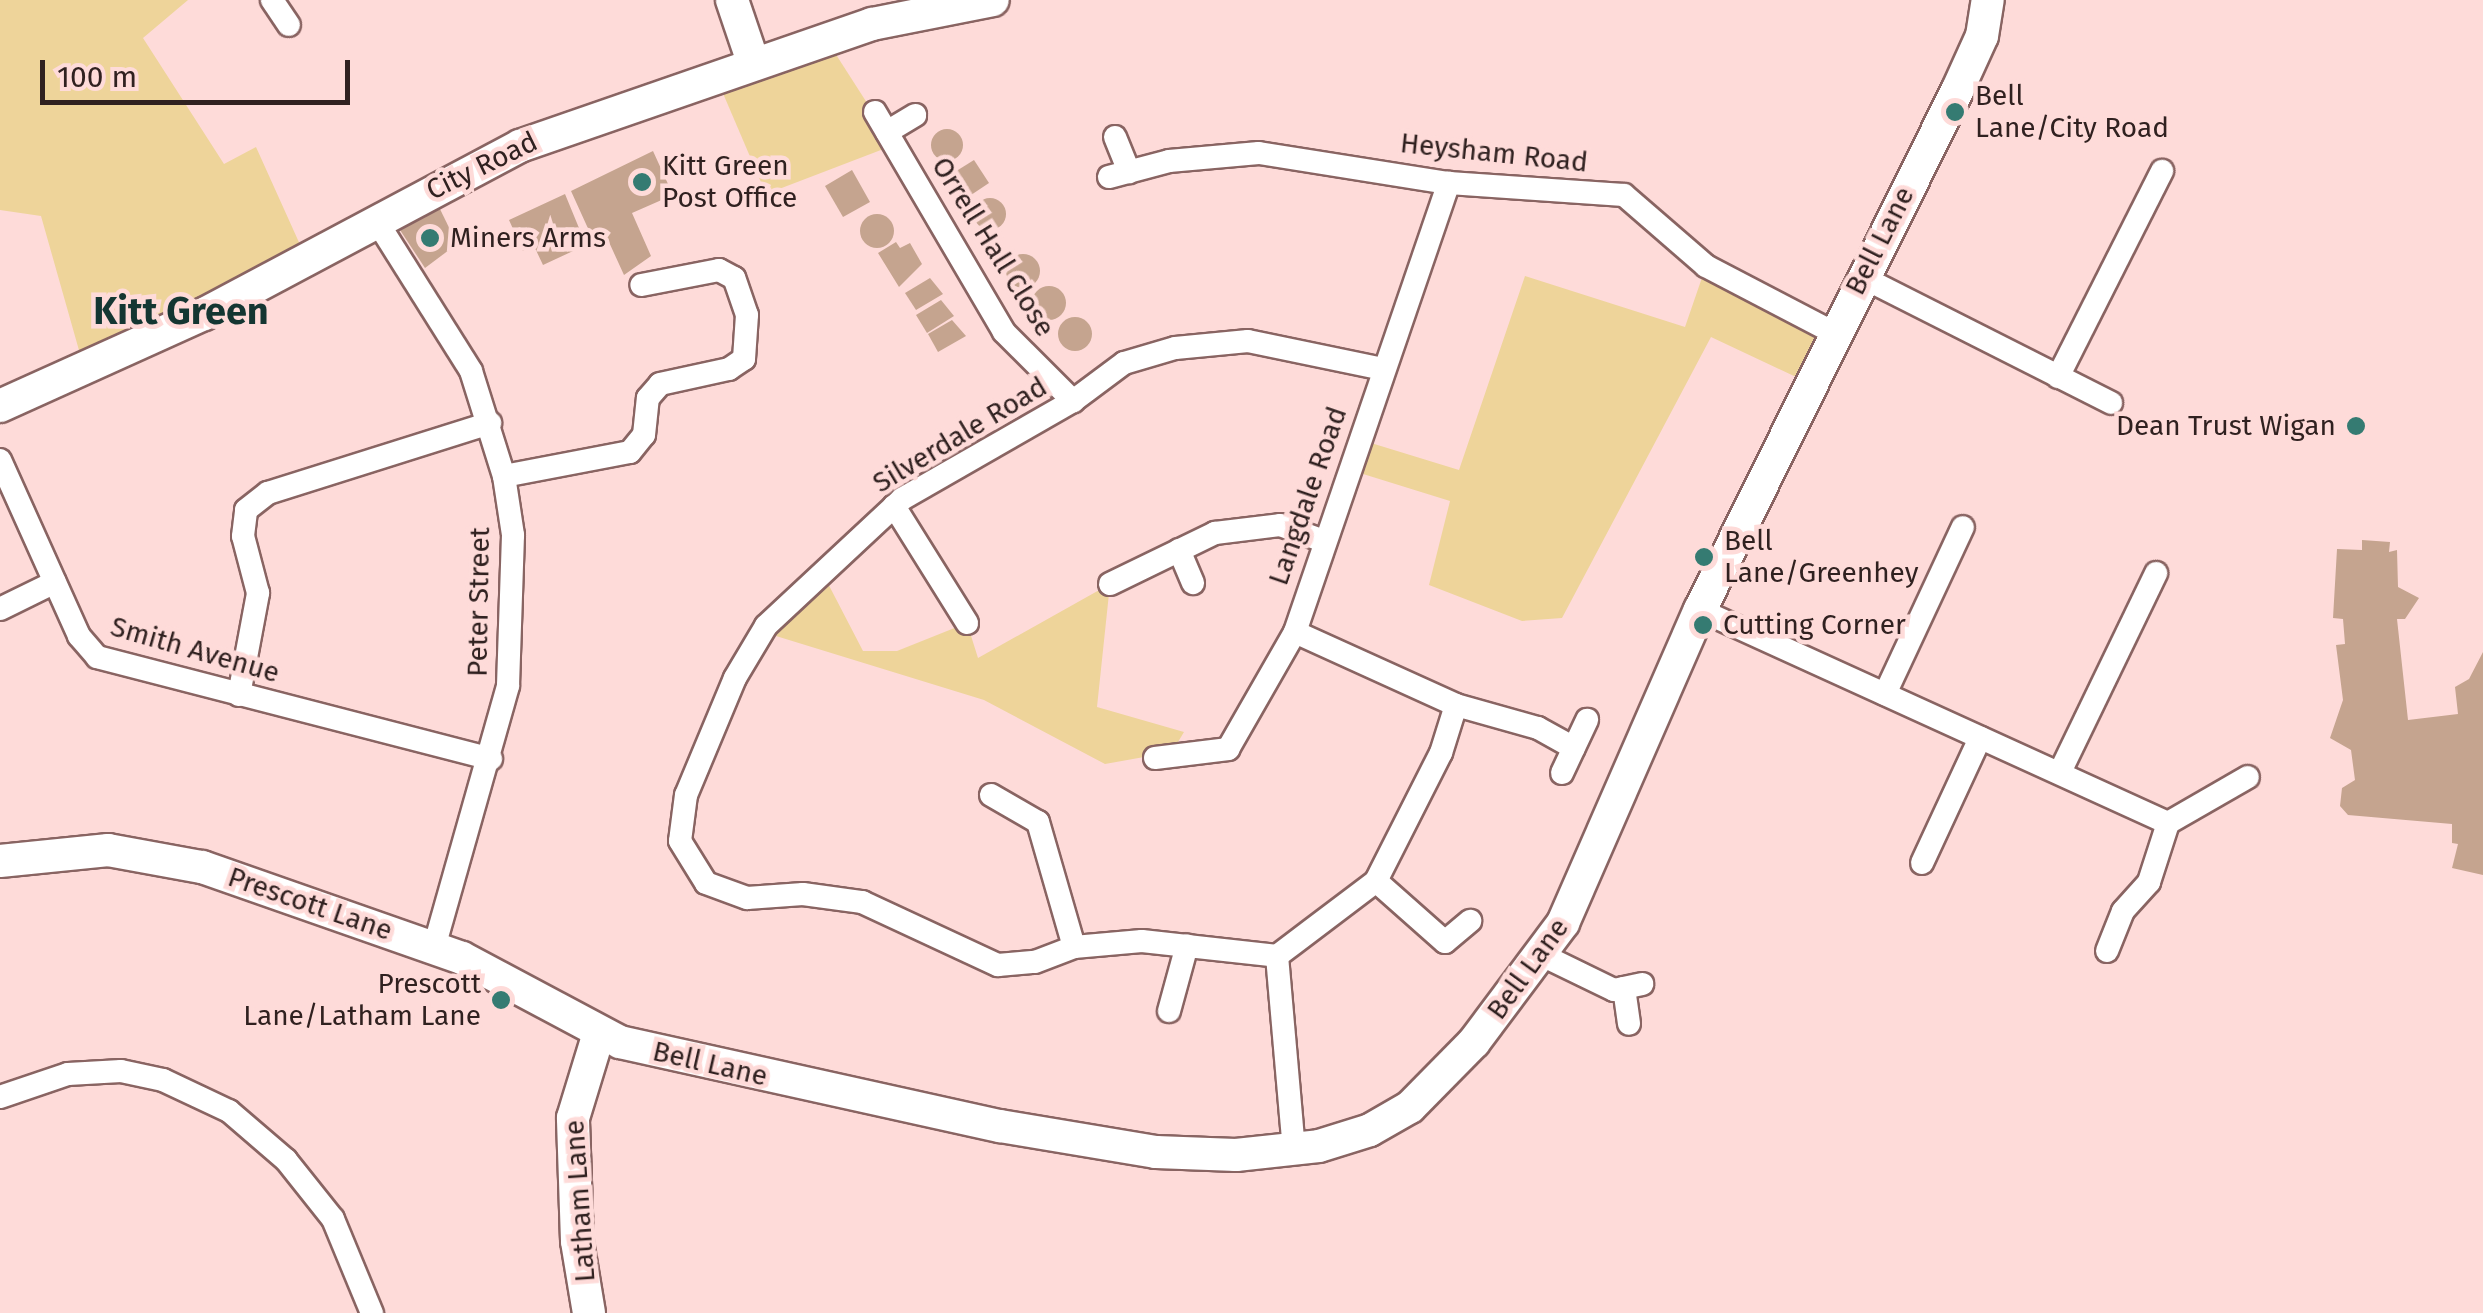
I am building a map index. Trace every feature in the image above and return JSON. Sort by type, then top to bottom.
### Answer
[{"type":"street","points":[[272,0],[290,25]]},
{"type":"street","points":[[732,0],[754,62]]},
{"type":"street","name":"City Road","points":[[0,406],[204,314],[520,146],[754,62],[907,15],[993,0]]},
{"type":"street","name":"Bell Lane","points":[[599,1034],[700,1062],[1094,1142],[1206,1155],[1294,1150],[1370,1130],[1410,1107],[1544,956],[1578,892],[1700,610],[1957,91],[1982,36],[1988,0]]},
{"type":"street","name":"Orrell Hall Close","points":[[915,116],[881,122],[1004,332],[1073,401]]},
{"type":"street","name":"Heysham Road","points":[[1115,137],[1119,174],[1259,153],[1449,183],[1624,195],[1706,266],[1834,333]]},
{"type":"street","points":[[2058,377],[2162,171]]},
{"type":"street","name":"Langdale Road","points":[[1154,758],[1228,749],[1295,632],[1322,540],[1449,183]]},
{"type":"street","name":"Peter Street","points":[[376,220],[460,346],[490,424],[504,476],[514,610],[508,686],[491,759],[434,947]]},
{"type":"street","points":[[504,476],[630,452],[644,435],[648,398],[660,384],[729,370],[744,359],[747,315],[734,278],[719,270],[641,285]]},
{"type":"street","points":[[1862,277],[2111,403]]},
{"type":"street","name":"Silverdale Road","points":[[1277,956],[1142,941],[1074,947],[1036,962],[998,965],[862,902],[803,894],[747,898],[706,883],[680,841],[686,795],[735,678],[763,632],[894,506],[1073,401],[1124,363],[1175,348],[1248,342],[1383,369]]},
{"type":"street","points":[[239,695],[258,592],[244,536],[246,510],[268,494],[490,424]]},
{"type":"street","name":"Smith Avenue","points":[[0,460],[79,636],[98,658],[491,759]]},
{"type":"street","points":[[894,506],[966,624]]},
{"type":"street","points":[[1110,584],[1215,532],[1280,526],[1322,540]]},
{"type":"street","points":[[1885,694],[1963,527]]},
{"type":"street","points":[[1179,550],[1193,583]]},
{"type":"street","points":[[2060,772],[2156,574]]},
{"type":"street","points":[[0,610],[54,582]]},
{"type":"street","points":[[1700,610],[2168,824]]},
{"type":"street","points":[[1295,632],[1456,705],[1538,728],[1574,748]]},
{"type":"street","points":[[1294,1150],[1277,956],[1376,881],[1441,753],[1456,705]]},
{"type":"street","points":[[1562,773],[1587,720]]},
{"type":"street","points":[[1922,862],[1980,738]]},
{"type":"street","points":[[2107,951],[2123,911],[2148,882],[2168,824],[2248,777]]},
{"type":"street","points":[[991,796],[1038,822],[1074,947]]},
{"type":"street","name":"Prescott Lane","points":[[0,861],[74,850],[152,856],[284,892],[493,972],[599,1034]]},
{"type":"street","points":[[1376,881],[1445,942],[1470,921]]},
{"type":"street","points":[[1169,1011],[1186,946]]},
{"type":"street","points":[[1544,956],[1614,990],[1633,986],[1629,1024]]},
{"type":"street","name":"Latham Lane","points":[[589,1313],[578,1241],[573,1118],[599,1034]]},
{"type":"street","points":[[0,1097],[68,1074],[121,1070],[163,1080],[228,1111],[286,1160],[333,1219],[372,1313]]},
{"type":"shaded area","points":[[0,0],[188,0],[143,38],[224,164],[256,147],[302,249],[84,368],[41,216],[0,210]]},
{"type":"shaded area","points":[[826,39],[894,145],[766,194],[716,77]]},
{"type":"shaded area","points":[[1706,266],[1834,333],[1809,383],[1711,337],[1562,618],[1522,621],[1429,585],[1450,501],[1347,469],[1358,439],[1459,470],[1525,276],[1685,327]]},
{"type":"shaded area","points":[[822,572],[863,651],[897,651],[967,623],[978,658],[1110,584],[1097,707],[1184,732],[1172,752],[1105,764],[984,700],[763,632]]},
{"type":"building","points":[[947,129],[958,134],[963,145],[958,156],[947,161],[936,156],[931,145],[936,134]]},
{"type":"building","points":[[653,151],[673,195],[632,213],[651,256],[624,275],[603,229],[591,235],[571,191]]},
{"type":"building","points":[[974,160],[989,183],[965,199],[950,175]]},
{"type":"building","points":[[852,170],[870,202],[843,217],[825,186]]},
{"type":"building","points":[[565,194],[586,245],[543,265],[534,246],[523,251],[509,220]]},
{"type":"building","points":[[990,198],[1001,203],[1006,214],[1001,225],[990,230],[979,225],[974,214],[979,203]]},
{"type":"building","name":"Miners Arms","points":[[439,207],[457,244],[425,268],[400,230]]},
{"type":"building","points":[[877,214],[889,219],[894,231],[889,243],[877,248],[865,243],[860,231],[865,219]]},
{"type":"building","points":[[896,242],[900,248],[910,243],[922,264],[899,287],[878,253]]},
{"type":"building","points":[[1023,254],[1035,259],[1040,271],[1035,283],[1023,288],[1011,283],[1006,271],[1011,259]]},
{"type":"building","points":[[930,278],[943,294],[916,310],[905,293]]},
{"type":"building","points":[[1049,286],[1061,291],[1066,303],[1061,315],[1049,320],[1037,315],[1032,303],[1037,291]]},
{"type":"building","points":[[941,300],[954,316],[927,333],[916,315]]},
{"type":"building","points":[[1075,317],[1087,322],[1092,334],[1087,346],[1075,351],[1063,346],[1058,334],[1063,322]]},
{"type":"building","points":[[952,320],[966,336],[938,352],[928,334]]},
{"type":"building","points":[[2362,540],[2390,542],[2389,552],[2397,550],[2398,587],[2419,598],[2405,619],[2397,619],[2408,720],[2458,714],[2455,687],[2469,679],[2483,652],[2483,875],[2452,868],[2458,844],[2452,843],[2452,824],[2348,815],[2340,806],[2342,788],[2355,780],[2351,750],[2330,738],[2343,700],[2336,645],[2345,644],[2343,619],[2333,618],[2337,549],[2362,550]]},
{"type":"place","name":"Bell Lane/City Road","points":[[1955,112]]},
{"type":"place","name":"Kitt Green Post Office","points":[[642,182]]},
{"type":"place","name":"Miners Arms","points":[[430,238]]},
{"type":"place","name":"Dean Trust Wigan","points":[[2356,426]]},
{"type":"place","name":"Bell Lane/Greenhey","points":[[1704,557]]},
{"type":"place","name":"Cutting Corner","points":[[1703,625]]},
{"type":"place","name":"Prescott Lane/Latham Lane","points":[[501,1000]]},
{"type":"district","name":"Kitt Green","points":[[181,312]]}]
